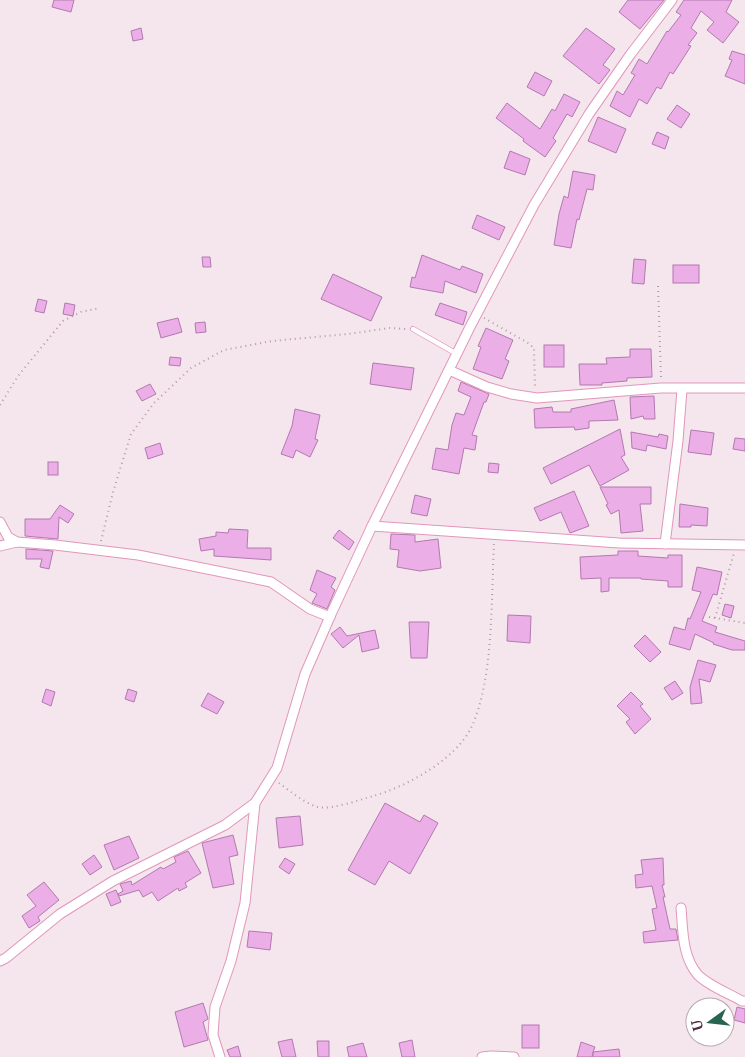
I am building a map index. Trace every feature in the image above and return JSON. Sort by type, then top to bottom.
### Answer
[{"type":"street","points":[[0,961],[60,914],[113,882],[225,824],[255,803],[276,768],[305,674],[330,616],[372,526],[477,314],[534,205],[589,114],[630,55],[672,0]]},
{"type":"street","points":[[449,370],[487,387],[535,398],[661,388],[745,388]]},
{"type":"street","points":[[665,544],[678,441],[682,389]]},
{"type":"street","points":[[0,522],[8,537],[17,542]]},
{"type":"street","points":[[372,526],[620,543],[741,545]]},
{"type":"street","points":[[0,546],[17,542],[55,544],[138,555],[271,582],[310,609],[330,616]]},
{"type":"street","points":[[220,1057],[213,1035],[215,1007],[231,961],[245,903],[255,803]]},
{"type":"street","points":[[681,908],[685,948],[692,966],[700,976],[745,1001]]},
{"type":"street","points":[[482,1057],[514,1057]]},
{"type":"lane","points":[[413,330],[457,354]]},
{"type":"path","points":[[658,286],[661,388]]},
{"type":"path","points":[[0,405],[18,376],[63,321],[81,312],[100,308]]},
{"type":"path","points":[[477,314],[534,348],[535,398]]},
{"type":"path","points":[[99,551],[113,492],[131,434],[154,403],[191,368],[224,350],[272,341],[390,328],[413,330]]},
{"type":"path","points":[[271,778],[300,798],[318,807],[342,805],[385,793],[419,777],[452,753],[470,729],[483,691],[489,643],[494,534]]},
{"type":"path","points":[[715,618],[741,545]]},
{"type":"path","points":[[709,617],[745,623]]},
{"type":"building","points":[[54,0],[74,0],[71,12],[52,7]]},
{"type":"building","points":[[628,0],[664,0],[640,29],[619,12]]},
{"type":"building","points":[[684,0],[732,0],[726,12],[739,22],[723,43],[707,30],[714,22],[701,11],[691,28],[697,33],[688,45],[691,46],[673,74],[670,72],[661,89],[657,87],[647,104],[639,99],[630,117],[610,106],[617,91],[623,95],[635,75],[631,73],[639,59],[647,64],[667,31],[681,15],[676,12]]},
{"type":"building","points":[[141,28],[143,39],[133,41],[131,31]]},
{"type":"building","points":[[586,28],[615,49],[603,65],[610,70],[599,84],[563,56]]},
{"type":"building","points":[[732,51],[745,55],[745,84],[725,76],[732,60],[729,59]]},
{"type":"building","points":[[535,72],[552,81],[544,96],[527,87]]},
{"type":"building","points":[[564,94],[580,102],[572,117],[567,114],[553,138],[556,141],[545,157],[496,118],[507,103],[540,129],[552,109],[555,111]]},
{"type":"building","points":[[677,105],[690,114],[681,128],[667,119]]},
{"type":"building","points":[[598,117],[626,129],[616,153],[588,141]]},
{"type":"building","points":[[657,132],[669,137],[665,149],[652,144]]},
{"type":"building","points":[[510,151],[530,159],[525,175],[504,168]]},
{"type":"building","points":[[573,171],[595,175],[593,190],[587,189],[579,220],[577,219],[571,248],[554,245],[559,214],[564,196],[568,198]]},
{"type":"building","points":[[477,215],[505,227],[499,240],[472,228]]},
{"type":"building","points":[[422,255],[460,270],[462,266],[483,274],[476,293],[445,281],[443,293],[410,287],[412,277],[415,278]]},
{"type":"building","points":[[202,257],[210,257],[211,267],[203,267]]},
{"type":"building","points":[[634,259],[646,260],[644,284],[632,283]]},
{"type":"building","points":[[673,265],[699,265],[699,283],[673,283]]},
{"type":"building","points":[[333,274],[382,297],[371,321],[321,299]]},
{"type":"building","points":[[38,299],[47,301],[44,313],[35,311]]},
{"type":"building","points":[[65,303],[75,305],[73,316],[63,314]]},
{"type":"building","points":[[440,303],[467,312],[463,325],[435,315]]},
{"type":"building","points":[[178,318],[182,332],[161,338],[157,323]]},
{"type":"building","points":[[205,322],[206,332],[196,333],[195,323]]},
{"type":"building","points":[[486,328],[513,340],[505,359],[509,361],[502,379],[473,369],[481,347],[478,346]]},
{"type":"building","points":[[544,345],[564,345],[564,367],[544,367]]},
{"type":"building","points":[[630,349],[651,349],[652,377],[627,378],[627,381],[602,383],[602,385],[580,385],[579,364],[607,364],[606,358],[630,357]]},
{"type":"building","points":[[170,357],[181,358],[180,366],[169,365]]},
{"type":"building","points":[[373,363],[414,368],[411,390],[370,384]]},
{"type":"building","points":[[461,382],[489,394],[486,402],[484,402],[472,435],[477,436],[475,450],[464,448],[459,474],[432,469],[436,448],[448,450],[456,413],[464,415],[471,397],[458,391]]},
{"type":"building","points":[[150,384],[156,394],[142,401],[136,391]]},
{"type":"building","points":[[654,396],[655,419],[644,419],[643,416],[631,419],[630,397]]},
{"type":"building","points":[[614,400],[618,420],[589,421],[589,428],[575,430],[574,427],[535,428],[534,409],[552,407],[553,412],[571,412],[571,409]]},
{"type":"building","points":[[295,409],[320,415],[315,439],[318,440],[310,457],[296,450],[293,458],[281,454],[292,426]]},
{"type":"building","points":[[620,429],[625,455],[621,457],[629,470],[600,486],[589,465],[551,484],[543,468]]},
{"type":"building","points":[[691,430],[714,433],[711,455],[688,452]]},
{"type":"building","points":[[631,432],[658,437],[659,434],[668,436],[666,449],[647,445],[646,451],[632,448]]},
{"type":"building","points":[[735,438],[745,439],[745,451],[733,449]]},
{"type":"building","points":[[160,443],[163,454],[148,459],[145,448]]},
{"type":"building","points":[[48,462],[58,462],[58,475],[48,475]]},
{"type":"building","points":[[489,463],[499,464],[498,473],[488,472]]},
{"type":"building","points":[[600,487],[651,487],[651,504],[640,504],[643,531],[621,533],[619,510],[611,514]]},
{"type":"building","points":[[574,491],[589,526],[570,533],[561,512],[540,521],[534,508]]},
{"type":"building","points":[[415,495],[431,499],[427,516],[411,513]]},
{"type":"building","points":[[680,504],[708,508],[707,526],[691,525],[691,527],[679,527]]},
{"type":"building","points":[[60,505],[74,514],[68,523],[59,517],[58,539],[25,536],[25,519],[50,519]]},
{"type":"building","points":[[229,529],[248,530],[247,548],[271,548],[271,560],[214,556],[214,549],[201,551],[199,539],[216,536],[216,532],[228,533]]},
{"type":"building","points":[[339,530],[354,542],[349,550],[333,538]]},
{"type":"building","points":[[391,534],[415,535],[415,542],[438,539],[441,568],[420,571],[397,567],[399,550],[390,549]]},
{"type":"building","points":[[26,549],[53,551],[49,569],[40,567],[42,559],[26,559]]},
{"type":"building","points":[[618,551],[638,551],[638,556],[668,558],[668,555],[682,555],[682,587],[668,587],[668,581],[641,578],[609,578],[609,591],[601,592],[601,578],[581,579],[580,557],[618,555]]},
{"type":"building","points":[[697,567],[722,572],[717,595],[713,594],[702,621],[717,627],[715,632],[745,641],[745,650],[732,650],[713,644],[695,634],[690,650],[669,644],[674,627],[685,630],[688,618],[690,619],[701,592],[692,590]]},
{"type":"building","points":[[317,570],[336,578],[331,587],[335,590],[327,609],[312,603],[317,594],[310,590]]},
{"type":"building","points":[[725,604],[734,606],[731,618],[722,615]]},
{"type":"building","points":[[508,615],[531,616],[530,643],[507,641]]},
{"type":"building","points":[[409,622],[429,622],[427,658],[411,658]]},
{"type":"building","points":[[340,627],[347,636],[375,630],[379,648],[362,652],[359,635],[343,648],[331,634]]},
{"type":"building","points":[[645,635],[661,652],[650,662],[634,646]]},
{"type":"building","points":[[698,660],[716,665],[710,682],[699,679],[702,703],[691,704],[690,687]]},
{"type":"building","points":[[675,681],[683,693],[672,700],[664,688]]},
{"type":"building","points":[[46,689],[55,692],[51,706],[42,702]]},
{"type":"building","points":[[128,689],[137,692],[134,702],[125,699]]},
{"type":"building","points":[[631,692],[643,704],[640,706],[651,719],[635,734],[626,722],[630,719],[617,706]]},
{"type":"building","points":[[208,693],[224,702],[217,714],[201,706]]},
{"type":"building","points":[[385,803],[420,822],[424,815],[438,823],[410,874],[389,861],[375,885],[348,870]]},
{"type":"building","points":[[300,816],[303,845],[279,848],[276,818]]},
{"type":"building","points":[[233,835],[238,855],[229,857],[234,884],[213,888],[202,843]]},
{"type":"building","points":[[129,836],[139,858],[114,870],[104,845]]},
{"type":"building","points":[[188,851],[201,873],[185,883],[187,887],[179,891],[178,888],[158,901],[152,892],[143,897],[139,890],[119,896],[118,894],[123,891],[120,884],[131,881],[132,885],[161,867],[163,869],[176,862],[174,857]]},
{"type":"building","points":[[94,855],[102,867],[90,875],[82,864]]},
{"type":"building","points":[[285,858],[295,864],[289,874],[279,867]]},
{"type":"building","points":[[663,858],[664,885],[662,885],[665,897],[663,897],[670,929],[676,929],[678,940],[644,943],[643,932],[656,930],[652,909],[657,908],[652,886],[636,888],[635,875],[643,874],[641,860]]},
{"type":"building","points":[[44,882],[59,900],[38,917],[40,921],[29,928],[22,916],[36,906],[27,895]]},
{"type":"building","points":[[116,890],[121,902],[111,906],[106,894]]},
{"type":"building","points":[[249,931],[272,933],[270,950],[247,947]]},
{"type":"building","points":[[203,1003],[208,1019],[203,1022],[208,1040],[184,1047],[175,1012]]},
{"type":"building","points":[[737,1007],[745,1009],[745,1023],[735,1020]]},
{"type":"building","points":[[522,1025],[539,1025],[539,1048],[522,1048]]},
{"type":"building","points":[[292,1039],[296,1057],[282,1057],[278,1042]]},
{"type":"building","points":[[412,1040],[415,1057],[402,1057],[399,1043]]},
{"type":"building","points":[[317,1041],[329,1041],[329,1057],[318,1057]]},
{"type":"building","points":[[581,1042],[595,1047],[592,1057],[577,1057]]},
{"type":"building","points":[[363,1043],[367,1057],[349,1057],[347,1047]]},
{"type":"building","points":[[238,1046],[241,1057],[230,1057],[227,1050]]},
{"type":"building","points":[[619,1049],[620,1057],[593,1057],[593,1052]]}]
